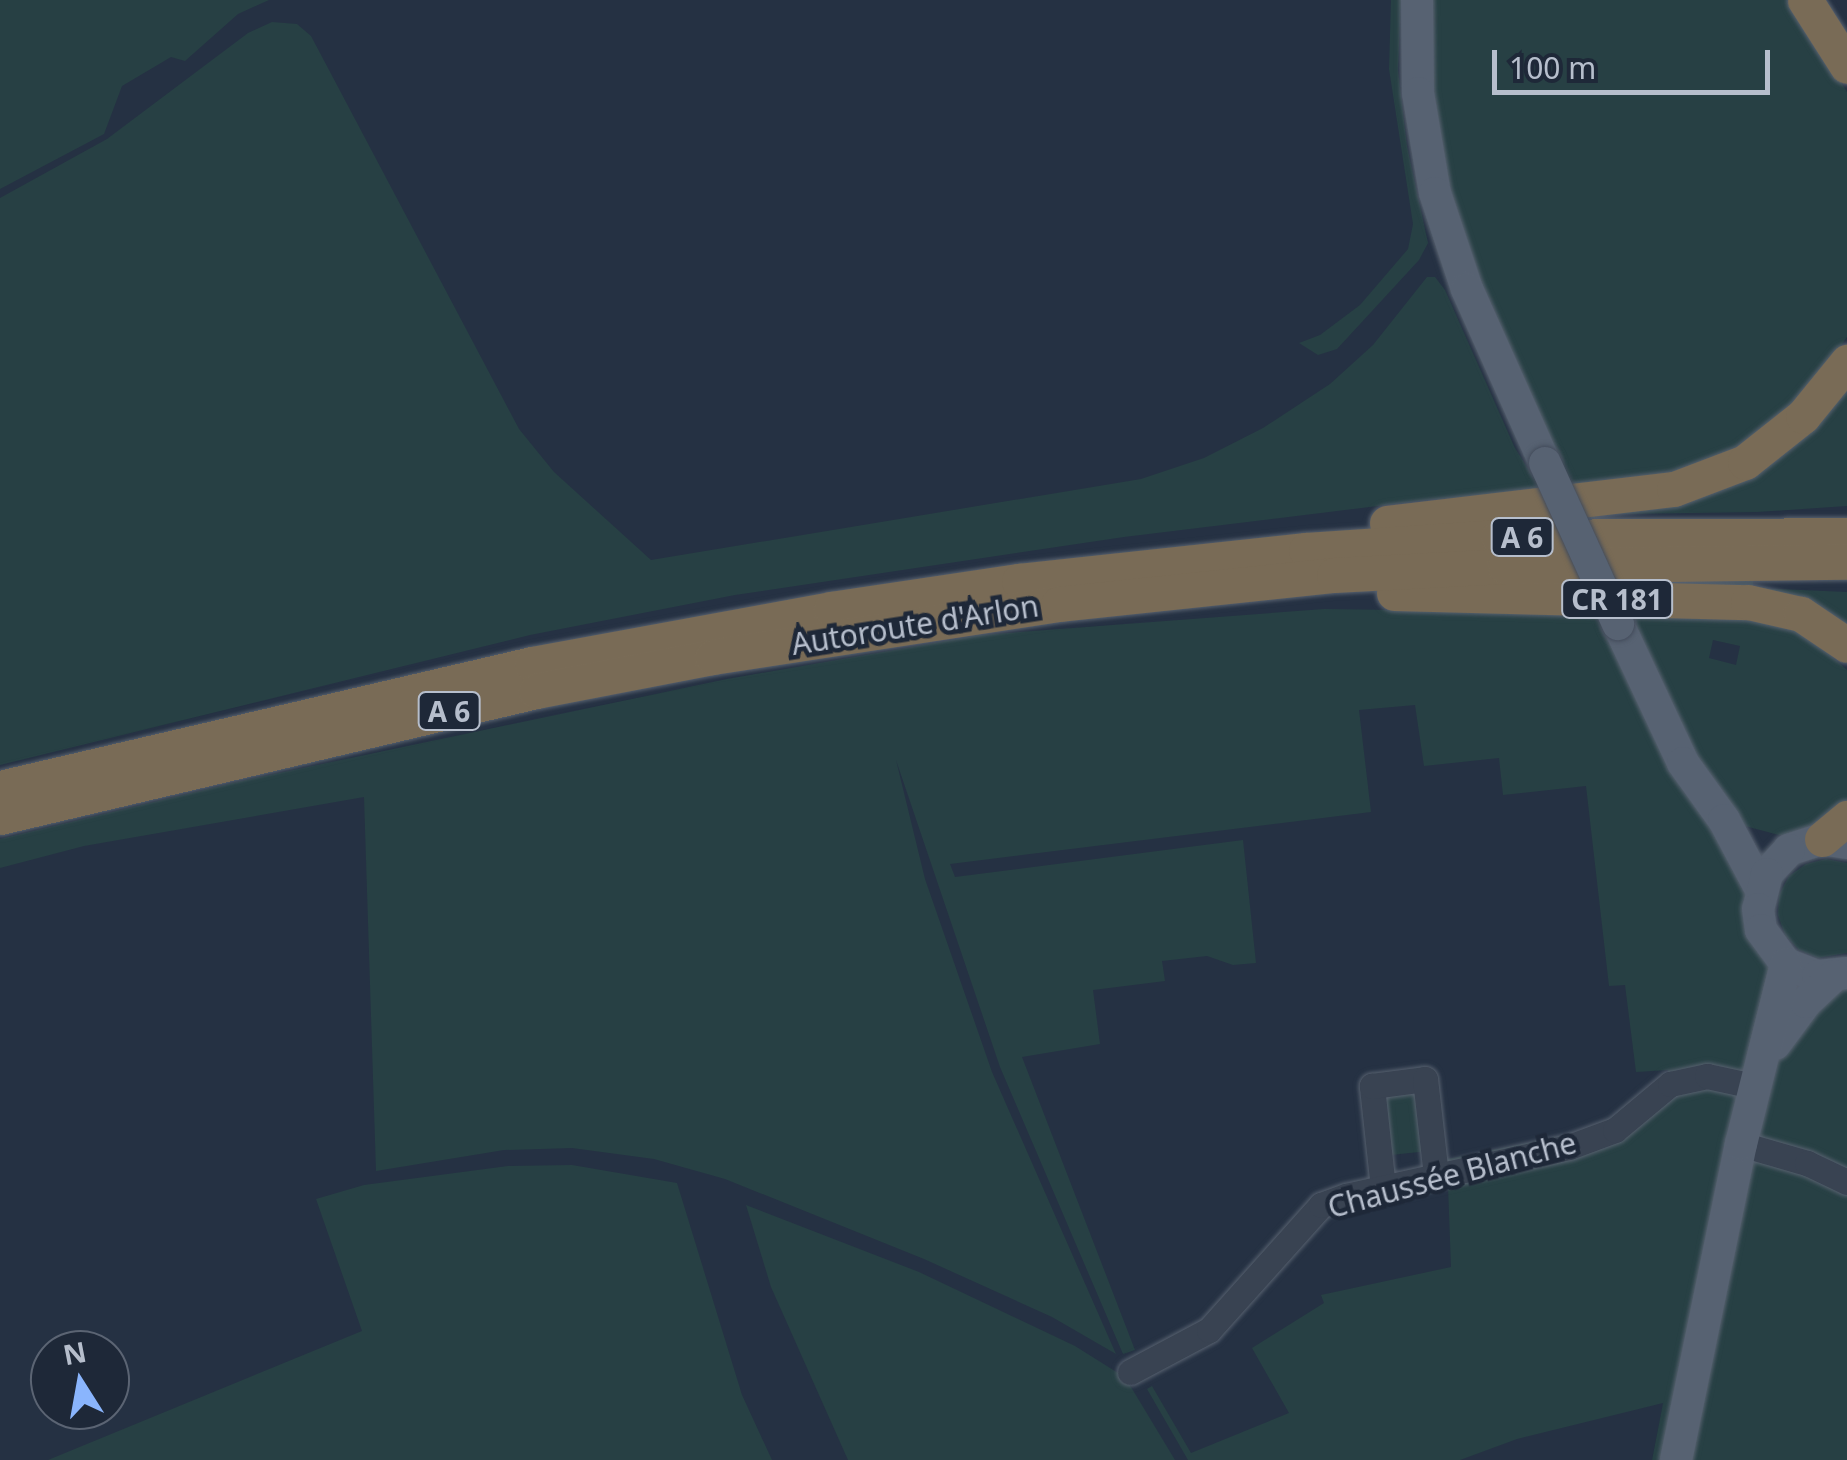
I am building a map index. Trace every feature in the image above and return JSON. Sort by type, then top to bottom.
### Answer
[{"type":"highway","points":[[1805,0],[1847,66]]},
{"type":"highway","points":[[1830,0],[1847,20]]},
{"type":"highway","name":"A 6","points":[[1198,560],[1269,536],[1674,489],[1745,462],[1803,416],[1847,362]]},
{"type":"highway","name":"Autoroute d'Arlon","points":[[0,788],[532,664],[699,632],[1019,581],[1198,560],[1498,538],[1847,536]]},
{"type":"highway","name":"Autoroute d'Arlon","points":[[0,817],[536,691],[712,657],[1058,604],[1334,575],[1694,561],[1847,562]]},
{"type":"highway","name":"CR 181","points":[[1334,575],[1376,593],[1748,602],[1801,614],[1847,645]]},
{"type":"main road","name":"CR 181","points":[[1417,0],[1418,93],[1435,193],[1467,289],[1683,763],[1724,820],[1760,888]]},
{"type":"main road","name":"CR 181","points":[[1724,820],[1826,838]]},
{"type":"main road","points":[[1826,838],[1777,860],[1760,888],[1762,930],[1786,964],[1801,972],[1841,975]]},
{"type":"main road","points":[[1676,1460],[1741,1144],[1786,964]]},
{"type":"main road","points":[[1762,1072],[1806,1002],[1841,975]]},
{"type":"street","name":"Chaussée Blanche","points":[[1130,1372],[1209,1330],[1321,1206],[1383,1188],[1569,1147],[1615,1130],[1670,1084],[1707,1076],[1762,1072]]},
{"type":"street","points":[[1383,1188],[1372,1086],[1425,1079],[1436,1176]]},
{"type":"street","points":[[1741,1144],[1808,1163],[1847,1182]]},
{"type":"green space","points":[[0,0],[269,0],[238,14],[185,61],[171,57],[122,86],[104,134],[0,189]]},
{"type":"green space","points":[[1391,0],[1401,0],[1398,70],[1407,146],[1428,243],[1419,260],[1337,349],[1318,355],[1299,343],[1320,335],[1360,305],[1408,249],[1413,224],[1389,69]]},
{"type":"green space","points":[[1430,0],[1787,0],[1802,18],[1847,92],[1847,337],[1809,391],[1741,448],[1684,473],[1573,491],[1467,248],[1448,185],[1427,81]]},
{"type":"green space","points":[[272,22],[297,24],[311,36],[519,429],[554,472],[651,560],[1141,479],[1204,458],[1263,428],[1330,384],[1373,345],[1427,277],[1435,277],[1445,290],[1515,448],[1542,491],[1427,500],[1124,537],[735,595],[530,635],[0,765],[0,198],[107,139],[248,33]]},
{"type":"green space","points":[[1847,380],[1847,506],[1758,512],[1558,515],[1677,497]]},
{"type":"green space","points":[[1753,581],[1753,588],[1847,592],[1847,633],[1582,583]]},
{"type":"green space","points":[[1324,609],[1748,615],[1797,626],[1847,670],[1847,799],[1843,812],[1799,835],[1779,835],[1726,821],[1780,991],[1847,983],[1847,1460],[1652,1460],[1663,1403],[1517,1439],[1460,1460],[1188,1460],[1147,1389],[1152,1386],[1191,1453],[1289,1413],[1252,1348],[1324,1303],[1321,1295],[1451,1267],[1447,1159],[1567,1135],[1612,1120],[1670,1084],[1668,1070],[1636,1072],[1625,985],[1609,986],[1586,786],[1503,795],[1499,758],[1424,766],[1415,705],[1359,710],[1371,812],[950,864],[955,877],[1243,840],[1256,963],[1233,965],[1207,956],[1162,961],[1165,981],[1093,990],[1100,1044],[1022,1057],[1135,1350],[1123,1354],[1000,1067],[896,760],[925,879],[992,1072],[1116,1354],[1052,1317],[924,1259],[725,1179],[654,1159],[572,1148],[504,1150],[376,1171],[364,797],[84,846],[0,868],[0,839],[241,781],[727,679],[980,635]],"holes":[[[1713,640],[1740,646],[1736,665],[1709,658]]]},
{"type":"green space","points":[[1826,859],[1847,863],[1847,953],[1818,958],[1799,950],[1785,935],[1778,915],[1779,895],[1789,876],[1806,864]]},
{"type":"green space","points":[[1425,1079],[1433,1151],[1380,1156],[1372,1085]]},
{"type":"green space","points":[[572,1165],[677,1183],[742,1395],[772,1460],[48,1460],[121,1430],[130,1430],[130,1426],[362,1331],[316,1199],[364,1185],[508,1166]]},
{"type":"green space","points":[[746,1205],[919,1272],[1075,1346],[1118,1373],[1131,1387],[1175,1460],[848,1460],[771,1287]]}]
